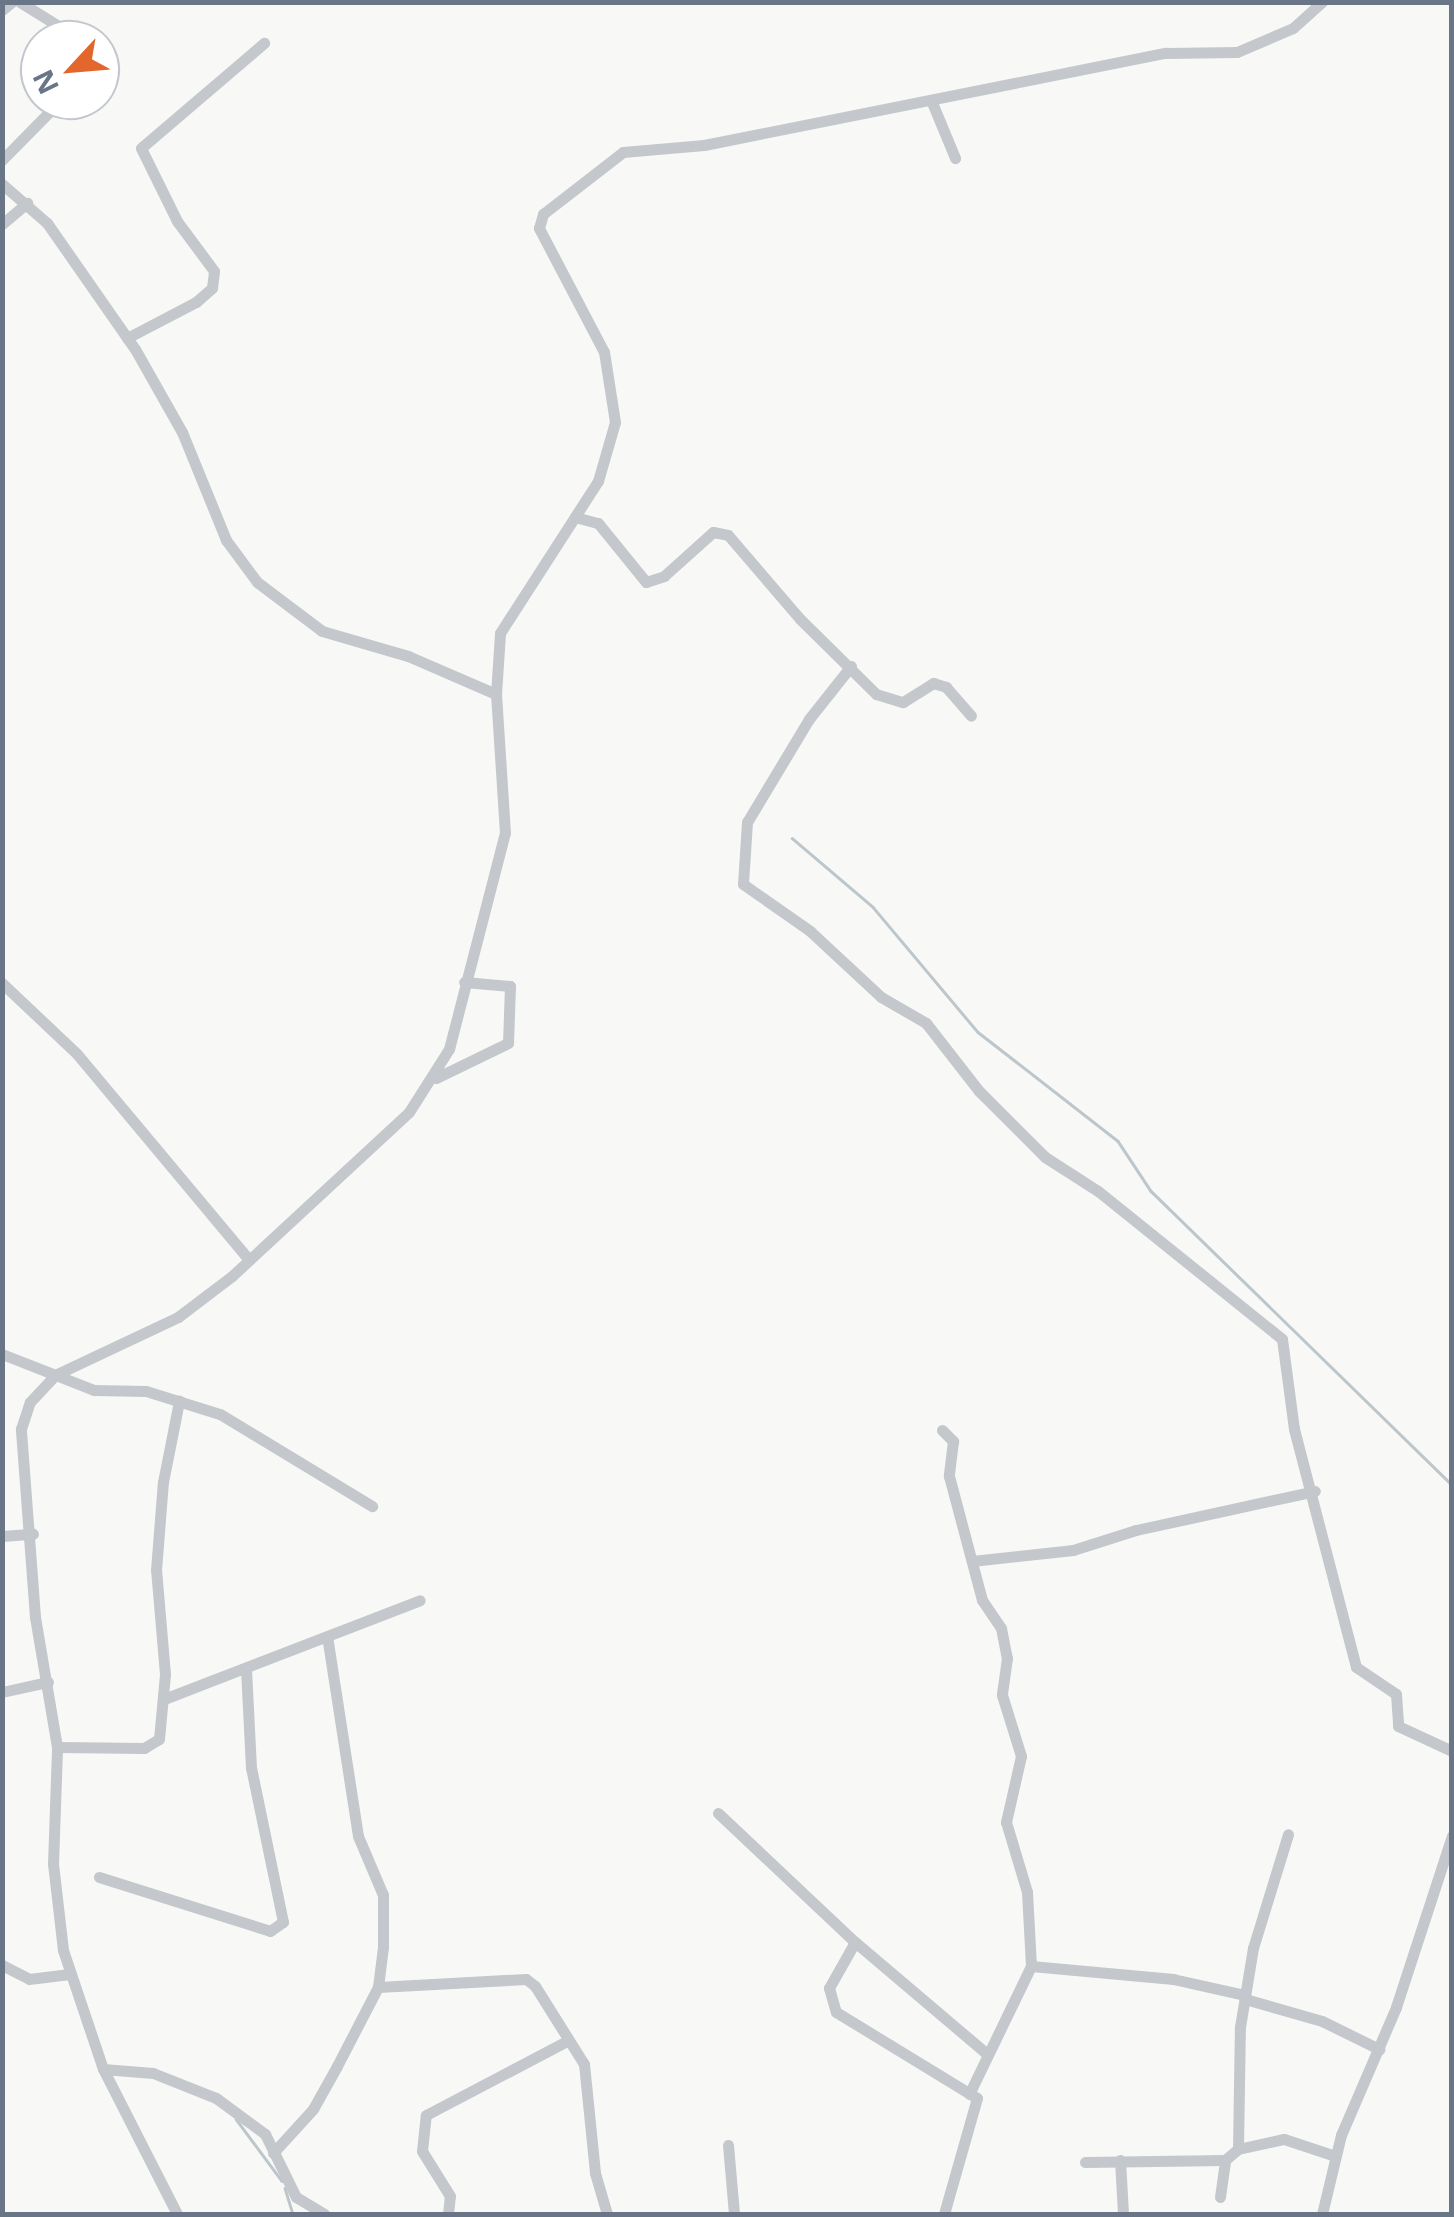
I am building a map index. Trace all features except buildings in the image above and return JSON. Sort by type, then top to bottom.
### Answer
[{"type":"street","points":[[2,10],[12,2]]},
{"type":"street","points":[[20,2],[49,20]]},
{"type":"street","points":[[176,2214],[104,2069],[70,1974],[53,1864],[57,1747],[36,1617],[33,1534],[21,1429],[30,1402],[55,1375],[178,1317],[249,1260],[409,1112],[436,1078],[505,833],[496,694],[500,634],[515,601],[575,517],[607,462],[613,399],[604,352],[539,228],[549,207],[623,152],[704,144],[1166,53],[1237,52],[1293,28],[1322,2]]},
{"type":"street","points":[[127,338],[196,302],[212,288],[214,271],[177,221],[142,148],[264,43]]},
{"type":"street","points":[[932,100],[954,158]]},
{"type":"street","points":[[2,160],[41,120]]},
{"type":"street","points":[[2,184],[28,203],[127,338],[182,432],[226,540],[258,582],[322,632],[408,656],[496,694]]},
{"type":"street","points":[[2,224],[28,203]]},
{"type":"street","points":[[575,517],[598,522],[646,582],[664,576],[713,532],[728,536],[800,619],[891,703],[933,683],[946,687],[971,716]]},
{"type":"street","points":[[852,666],[809,719],[747,822],[743,884],[810,931],[881,997],[926,1023],[979,1090],[1045,1158],[1098,1191],[1282,1339],[1294,1429],[1315,1491],[1334,1601],[1356,1667],[1396,1694],[1398,1726],[1452,1751]]},
{"type":"street","points":[[436,1078],[508,1043],[510,986],[464,982]]},
{"type":"street","points":[[2,983],[76,1054],[249,1260]]},
{"type":"street","points":[[2,1354],[94,1390],[124,1387],[220,1414],[295,1454],[372,1506]]},
{"type":"street","points":[[57,1747],[154,1747],[164,1699],[156,1570],[162,1482],[179,1401]]},
{"type":"street","points":[[942,1430],[952,1441],[950,1476],[972,1562],[1008,1658],[1002,1695],[1021,1756],[1006,1822],[1027,1892],[1031,1966],[969,2094]]},
{"type":"street","points":[[972,1562],[1073,1550],[1136,1530],[1315,1491]]},
{"type":"street","points":[[2,1536],[33,1534]]},
{"type":"street","points":[[164,1699],[420,1600]]},
{"type":"street","points":[[273,2153],[313,2109],[378,1986],[383,1894],[358,1836],[327,1636]]},
{"type":"street","points":[[99,1878],[270,1931],[283,1922],[251,1768],[246,1668]]},
{"type":"street","points":[[2,1692],[48,1682]]},
{"type":"street","points":[[718,1813],[855,1942],[986,2054]]},
{"type":"street","points":[[1238,2149],[1245,1997],[1288,1834]]},
{"type":"street","points":[[1322,2214],[1335,2156],[1379,2048],[1452,1836]]},
{"type":"street","points":[[855,1942],[829,1988],[829,2004],[883,2045],[977,2098],[944,2214]]},
{"type":"street","points":[[2,1965],[29,1978],[70,1974]]},
{"type":"street","points":[[1031,1966],[1173,1978],[1282,2007],[1286,2016],[1322,2022],[1379,2048]]},
{"type":"street","points":[[378,1986],[526,1979],[584,2064],[595,2173],[608,2214]]},
{"type":"street","points":[[448,2214],[450,2196],[422,2150],[426,2115],[569,2040]]},
{"type":"street","points":[[104,2069],[153,2073],[216,2098],[265,2134],[296,2198],[324,2214]]},
{"type":"street","points":[[1085,2162],[1225,2160],[1238,2149],[1284,2139],[1335,2156]]},
{"type":"street","points":[[728,2145],[734,2214]]},
{"type":"street","points":[[1120,2160],[1122,2214]]},
{"type":"street","points":[[1220,2197],[1225,2160]]},
{"type":"waterway","points":[[792,838],[873,907],[978,1032],[1118,1141],[1151,1191],[1452,1485]]},
{"type":"waterway","points":[[236,2119],[282,2181]]},
{"type":"waterway","points":[[285,2188],[293,2214]]}]
